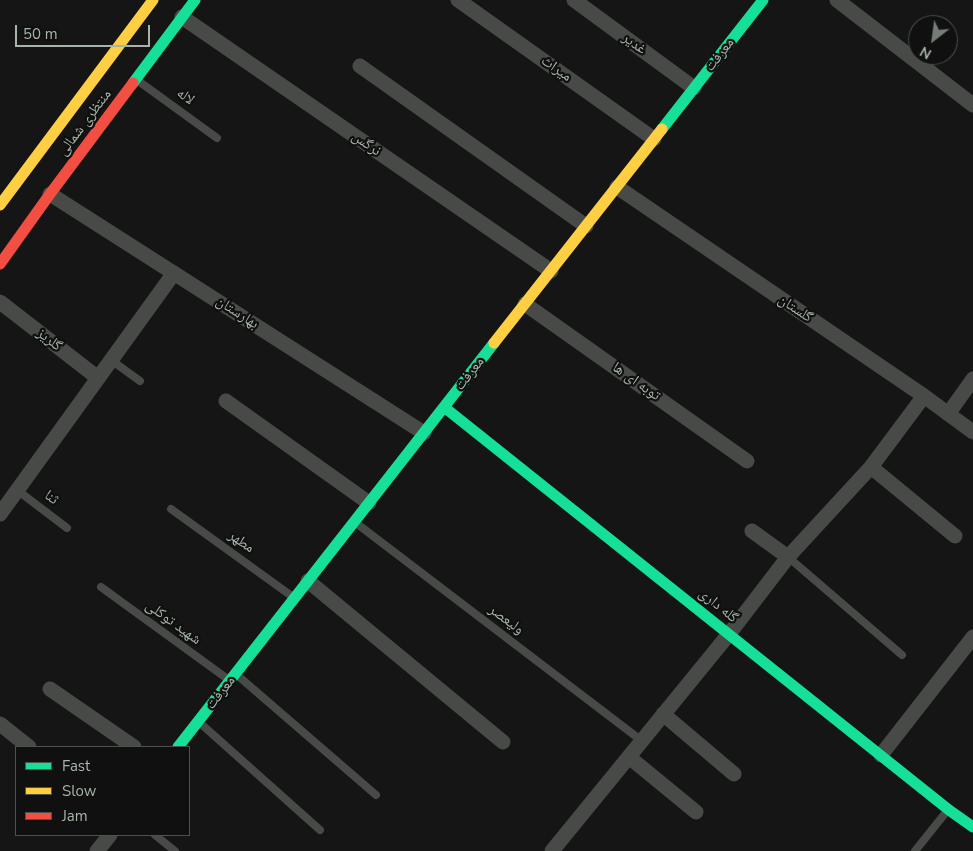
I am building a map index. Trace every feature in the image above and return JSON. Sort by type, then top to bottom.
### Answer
[{"type":"street","name":"منتظری شمالی","points":[[0,205],[153,0]]},
{"type":"street","name":"منتظری شمالی","points":[[0,264],[195,0]]},
{"type":"street","name":"میراث","points":[[458,0],[654,139]]},
{"type":"street","name":"غدیر","points":[[574,0],[694,88]]},
{"type":"street","name":"معرفت","points":[[179,746],[763,0]]},
{"type":"street","points":[[836,0],[973,105]]},
{"type":"street","name":"نرگس","points":[[182,17],[551,271]]},
{"type":"street","points":[[360,66],[586,226]]},
{"type":"street","name":"گلستان","points":[[616,187],[924,396],[973,432]]},
{"type":"street","name":"بهارستان","points":[[50,194],[424,433]]},
{"type":"street","points":[[0,514],[174,273]]},
{"type":"street","name":"گلریز","points":[[0,302],[98,378]]},
{"type":"street","name":"توبه ای ها","points":[[525,304],[746,461]]},
{"type":"street","points":[[948,414],[973,379]]},
{"type":"street","points":[[552,851],[729,634],[788,557],[871,467],[924,396]]},
{"type":"street","points":[[226,400],[369,503]]},
{"type":"street","name":"گله داری","points":[[444,407],[949,810],[973,827]]},
{"type":"street","points":[[871,467],[956,536]]},
{"type":"street","points":[[752,531],[788,557]]},
{"type":"street","points":[[308,581],[503,742]]},
{"type":"street","points":[[881,755],[973,637]]},
{"type":"street","points":[[50,688],[133,746]]},
{"type":"street","points":[[663,714],[734,774]]},
{"type":"street","points":[[0,724],[28,746]]},
{"type":"street","points":[[629,756],[696,812]]},
{"type":"street","points":[[97,851],[109,836]]},
{"type":"lane","name":"لاله","points":[[136,79],[217,138]]},
{"type":"lane","points":[[111,360],[140,382]]},
{"type":"lane","name":"ثنا","points":[[17,490],[68,528]]},
{"type":"lane","name":"مطهر","points":[[171,509],[295,598]]},
{"type":"lane","name":"ولیعصر","points":[[354,522],[642,741]]},
{"type":"lane","points":[[788,557],[902,655]]},
{"type":"lane","name":"شهید توکلی","points":[[101,587],[233,677],[376,795]]},
{"type":"lane","points":[[198,721],[320,830]]},
{"type":"lane","points":[[915,851],[949,810]]},
{"type":"lane","points":[[156,836],[175,851]]},
{"type":"traffic: fast","points":[[133,83],[195,0]]},
{"type":"traffic: fast","points":[[662,129],[763,0]]},
{"type":"traffic: fast","points":[[179,746],[494,343]]},
{"type":"traffic: fast","points":[[444,407],[949,810],[973,827]]},
{"type":"traffic: slow","points":[[0,205],[153,0]]},
{"type":"traffic: slow","points":[[494,343],[662,129]]},
{"type":"traffic: jam","points":[[0,264],[133,83]]}]
